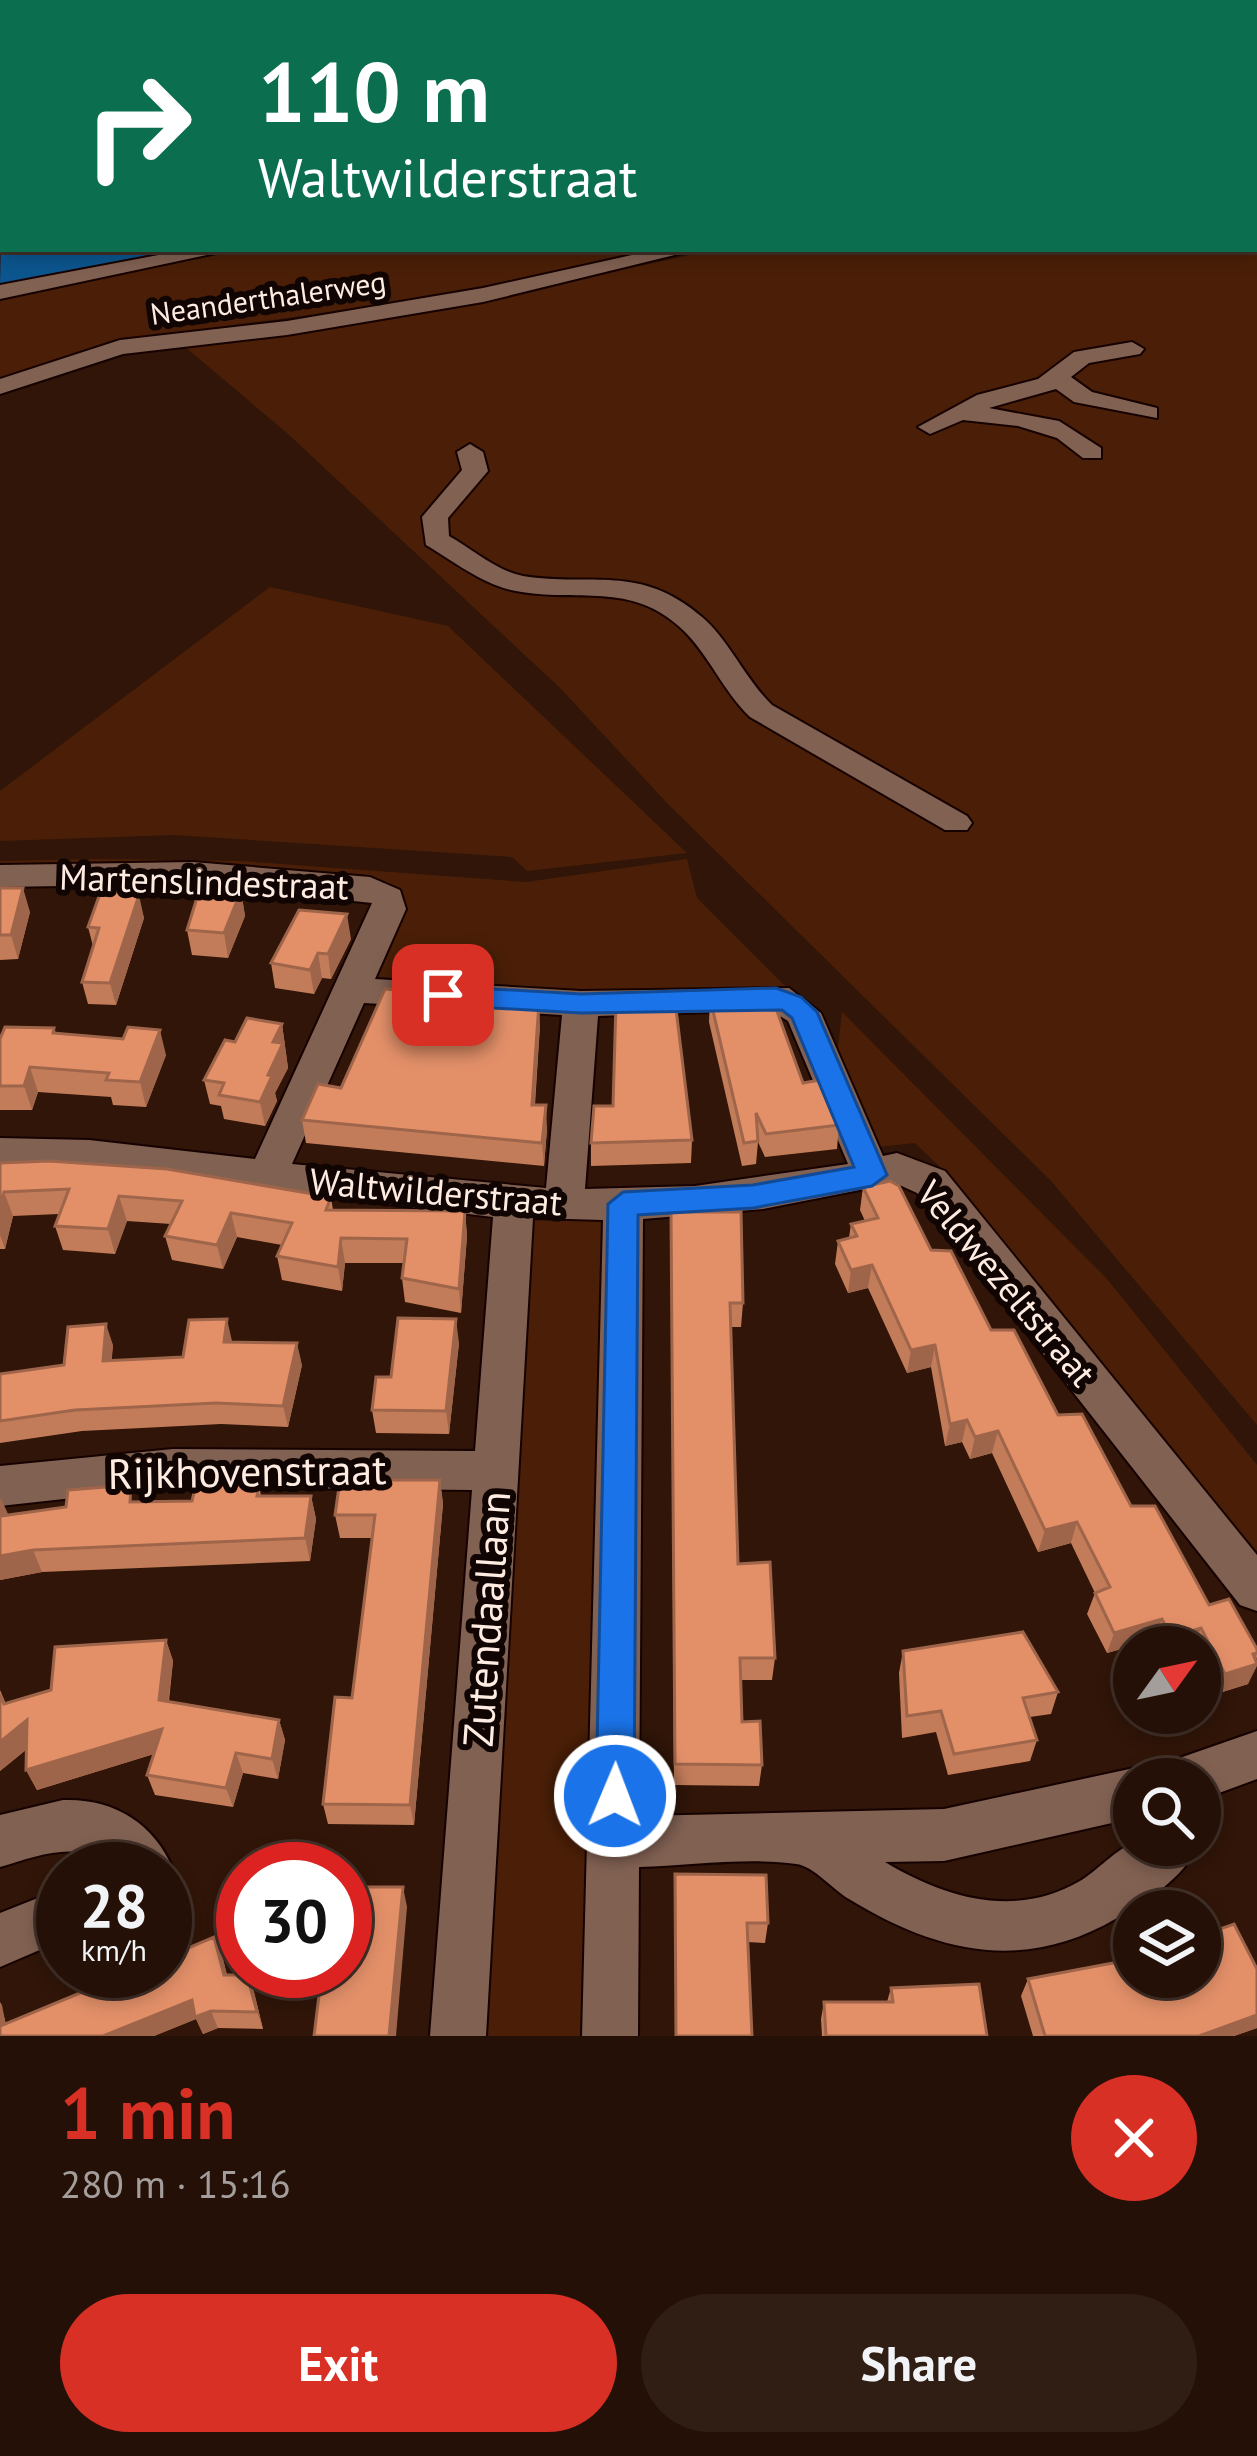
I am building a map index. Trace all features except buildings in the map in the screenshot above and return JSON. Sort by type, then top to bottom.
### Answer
[{"type":"street","points":[[0,292],[208,252]]},
{"type":"street","name":"Neanderthalerweg","points":[[0,388],[120,347],[287,328],[484,295],[675,252]]},
{"type":"street","points":[[1092,453],[1072,435],[1039,423],[940,420],[1057,378],[1082,357],[1132,350]]},
{"type":"street","points":[[1057,378],[1083,397],[1148,413]]},
{"type":"street","points":[[1032,389],[1039,423]]},
{"type":"street","points":[[470,452],[475,471],[435,517],[436,539],[494,575],[520,584],[620,585],[670,609],[694,624],[736,688],[761,711],[956,823]]},
{"type":"street","name":"Martenslindestraat","points":[[0,876],[194,873],[370,888],[388,898],[389,909],[267,1175]]},
{"type":"street","points":[[352,989],[581,1004],[564,1204]]},
{"type":"street","name":"Veldwezeltstraat","points":[[581,1004],[776,998],[803,1012],[872,1175],[897,1168],[931,1182],[1257,1591]]},
{"type":"street","name":"Waltwilderstraat","points":[[0,1153],[114,1156],[425,1197],[564,1204],[753,1197],[872,1175]]},
{"type":"street","name":"Zutendaallaan","points":[[458,2036],[514,1202]]},
{"type":"street","points":[[610,2036],[623,1204]]},
{"type":"street","name":"Rijkhovenstraat","points":[[0,1486],[173,1468],[496,1471]]},
{"type":"street","points":[[1221,1768],[1257,1755]]},
{"type":"street","points":[[614,1842],[944,1835],[1113,1798]]},
{"type":"street","points":[[0,1841],[49,1828],[100,1826],[128,1842]]},
{"type":"street","points":[[812,1840],[866,1885],[963,1928],[1008,1929],[1061,1921],[1150,1866]]},
{"type":"street","points":[[0,1940],[36,1925]]},
{"type":"shaded area","points":[[232,252],[644,252],[418,300],[147,337],[0,382],[0,296]]},
{"type":"shaded area","points":[[704,252],[1257,252],[1257,1425],[1051,1181],[668,804],[560,688],[287,433],[185,347],[428,312]]},
{"type":"shaded area","points":[[270,587],[448,626],[687,853],[527,871],[512,857],[174,835],[0,841],[0,791]]},
{"type":"shaded area","points":[[687,859],[697,898],[786,987],[645,996],[372,986],[405,905],[401,897],[0,869],[0,861],[241,861],[526,882]]},
{"type":"shaded area","points":[[842,1012],[1107,1279],[1257,1465],[1257,1555],[943,1170],[915,1143],[878,1147],[838,1048]]},
{"type":"shaded area","points":[[534,1215],[607,1215],[593,2036],[478,2036],[528,1225]]},
{"type":"water","points":[[1,252],[170,252],[0,285]]},
{"type":"route","points":[[443,995],[581,1004],[776,998],[792,1004],[803,1012],[872,1175],[753,1197],[623,1204],[615,1796]]}]
